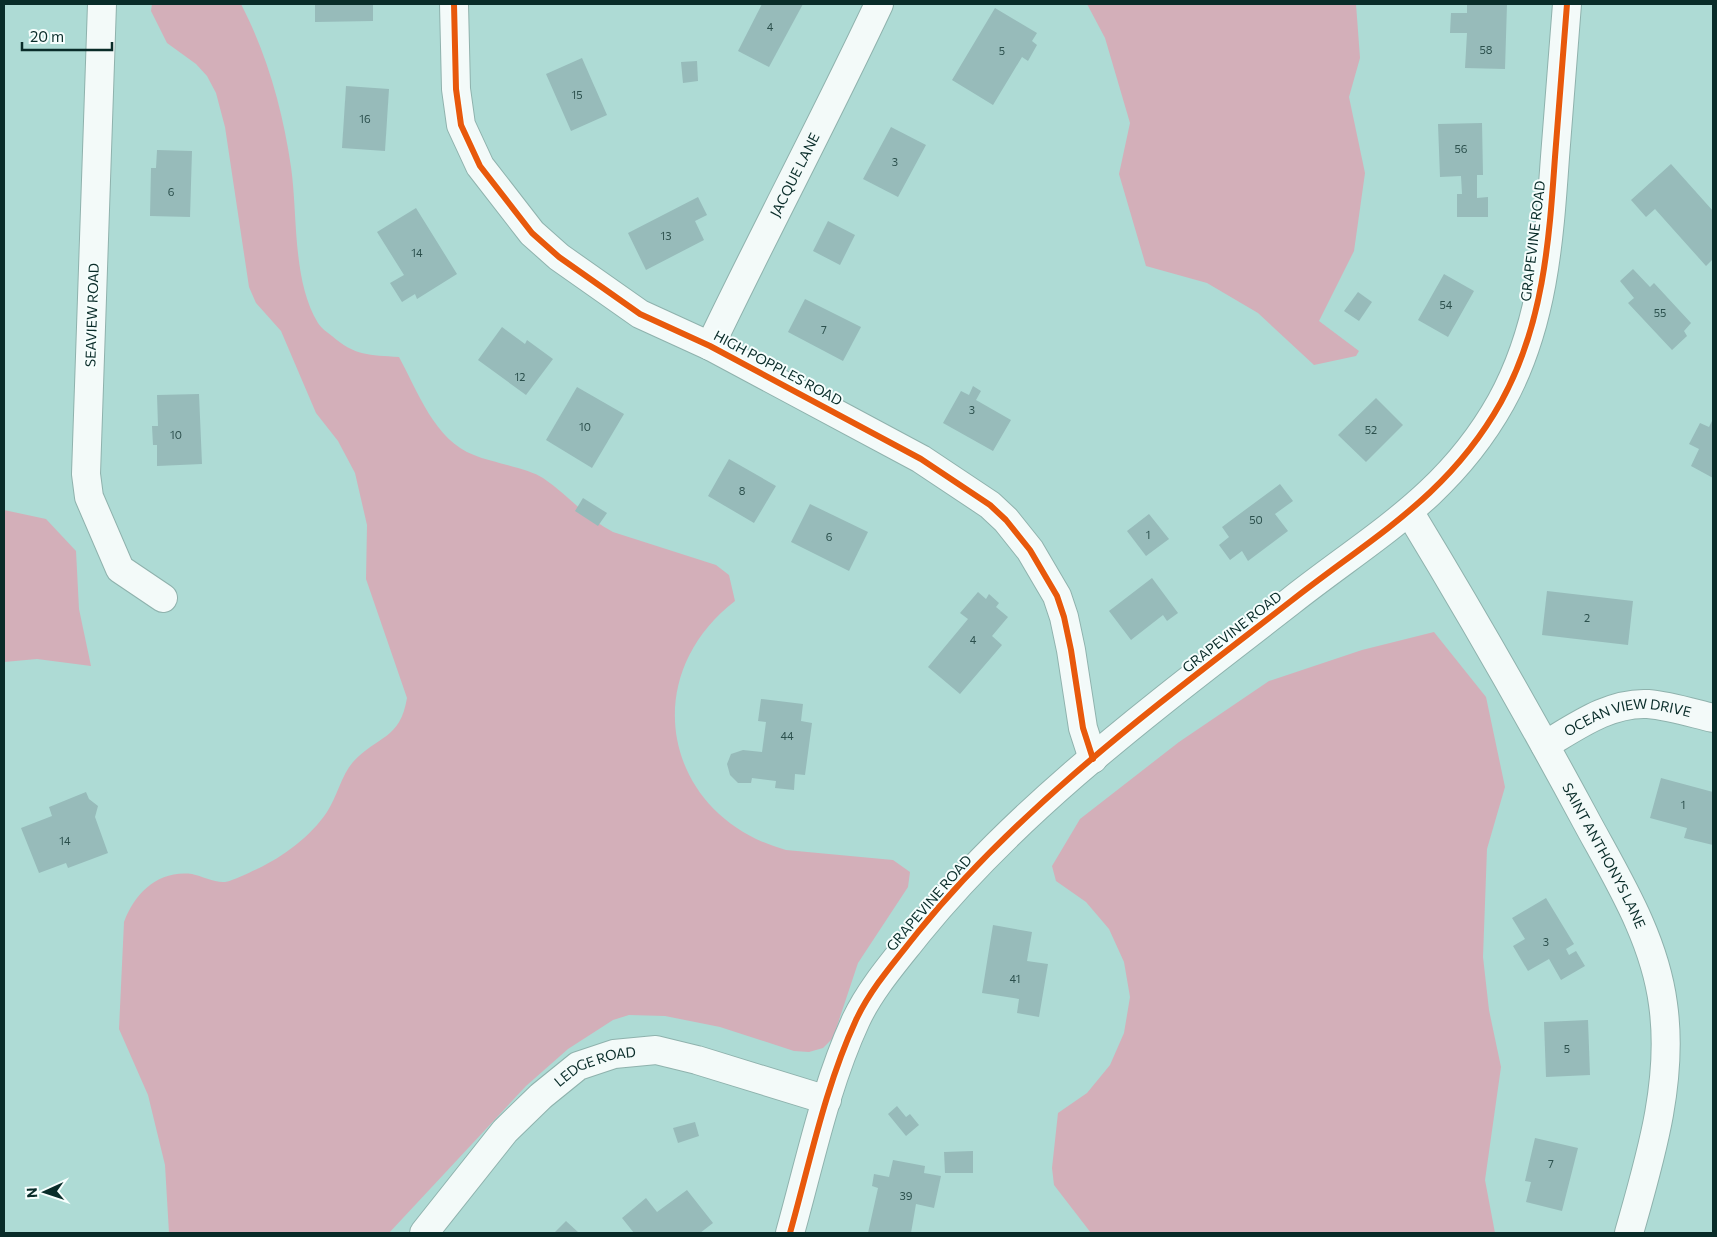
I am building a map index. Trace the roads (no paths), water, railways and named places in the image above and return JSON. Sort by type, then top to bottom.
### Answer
[{"type":"street","name":"SEAVIEW ROAD","points":[[102,4],[86,474],[89,497],[120,569],[163,598]]},
{"type":"street","name":"HIGH POPPLES ROAD","points":[[454,4],[456,89],[461,125],[480,166],[502,197],[532,233],[559,257],[640,314],[710,346],[921,459],[990,505],[1006,520],[1030,550],[1057,596],[1064,617],[1071,650],[1082,728],[1093,759]]},
{"type":"street","name":"JACQUE LANE","points":[[710,346],[773,215],[844,80],[879,4]]},
{"type":"street","name":"GRAPEVINE ROAD","points":[[790,1233],[827,1100],[857,1019],[885,973],[934,912],[1010,832],[1093,759],[1301,593],[1410,513],[1450,474],[1486,426],[1513,377],[1533,327],[1544,277],[1549,244],[1567,4]]},
{"type":"street","name":"SAINT ANTHONYS LANE","points":[[1410,513],[1479,626],[1545,744],[1632,908],[1649,949],[1663,1004],[1664,1063],[1660,1109],[1630,1233]]},
{"type":"street","name":"OCEAN VIEW DRIVE","points":[[1545,744],[1598,715],[1622,706],[1651,705],[1713,718]]},
{"type":"street","name":"LEDGE ROAD","points":[[424,1233],[505,1131],[534,1103],[578,1066],[605,1057],[656,1050],[697,1060],[827,1100]]}]
